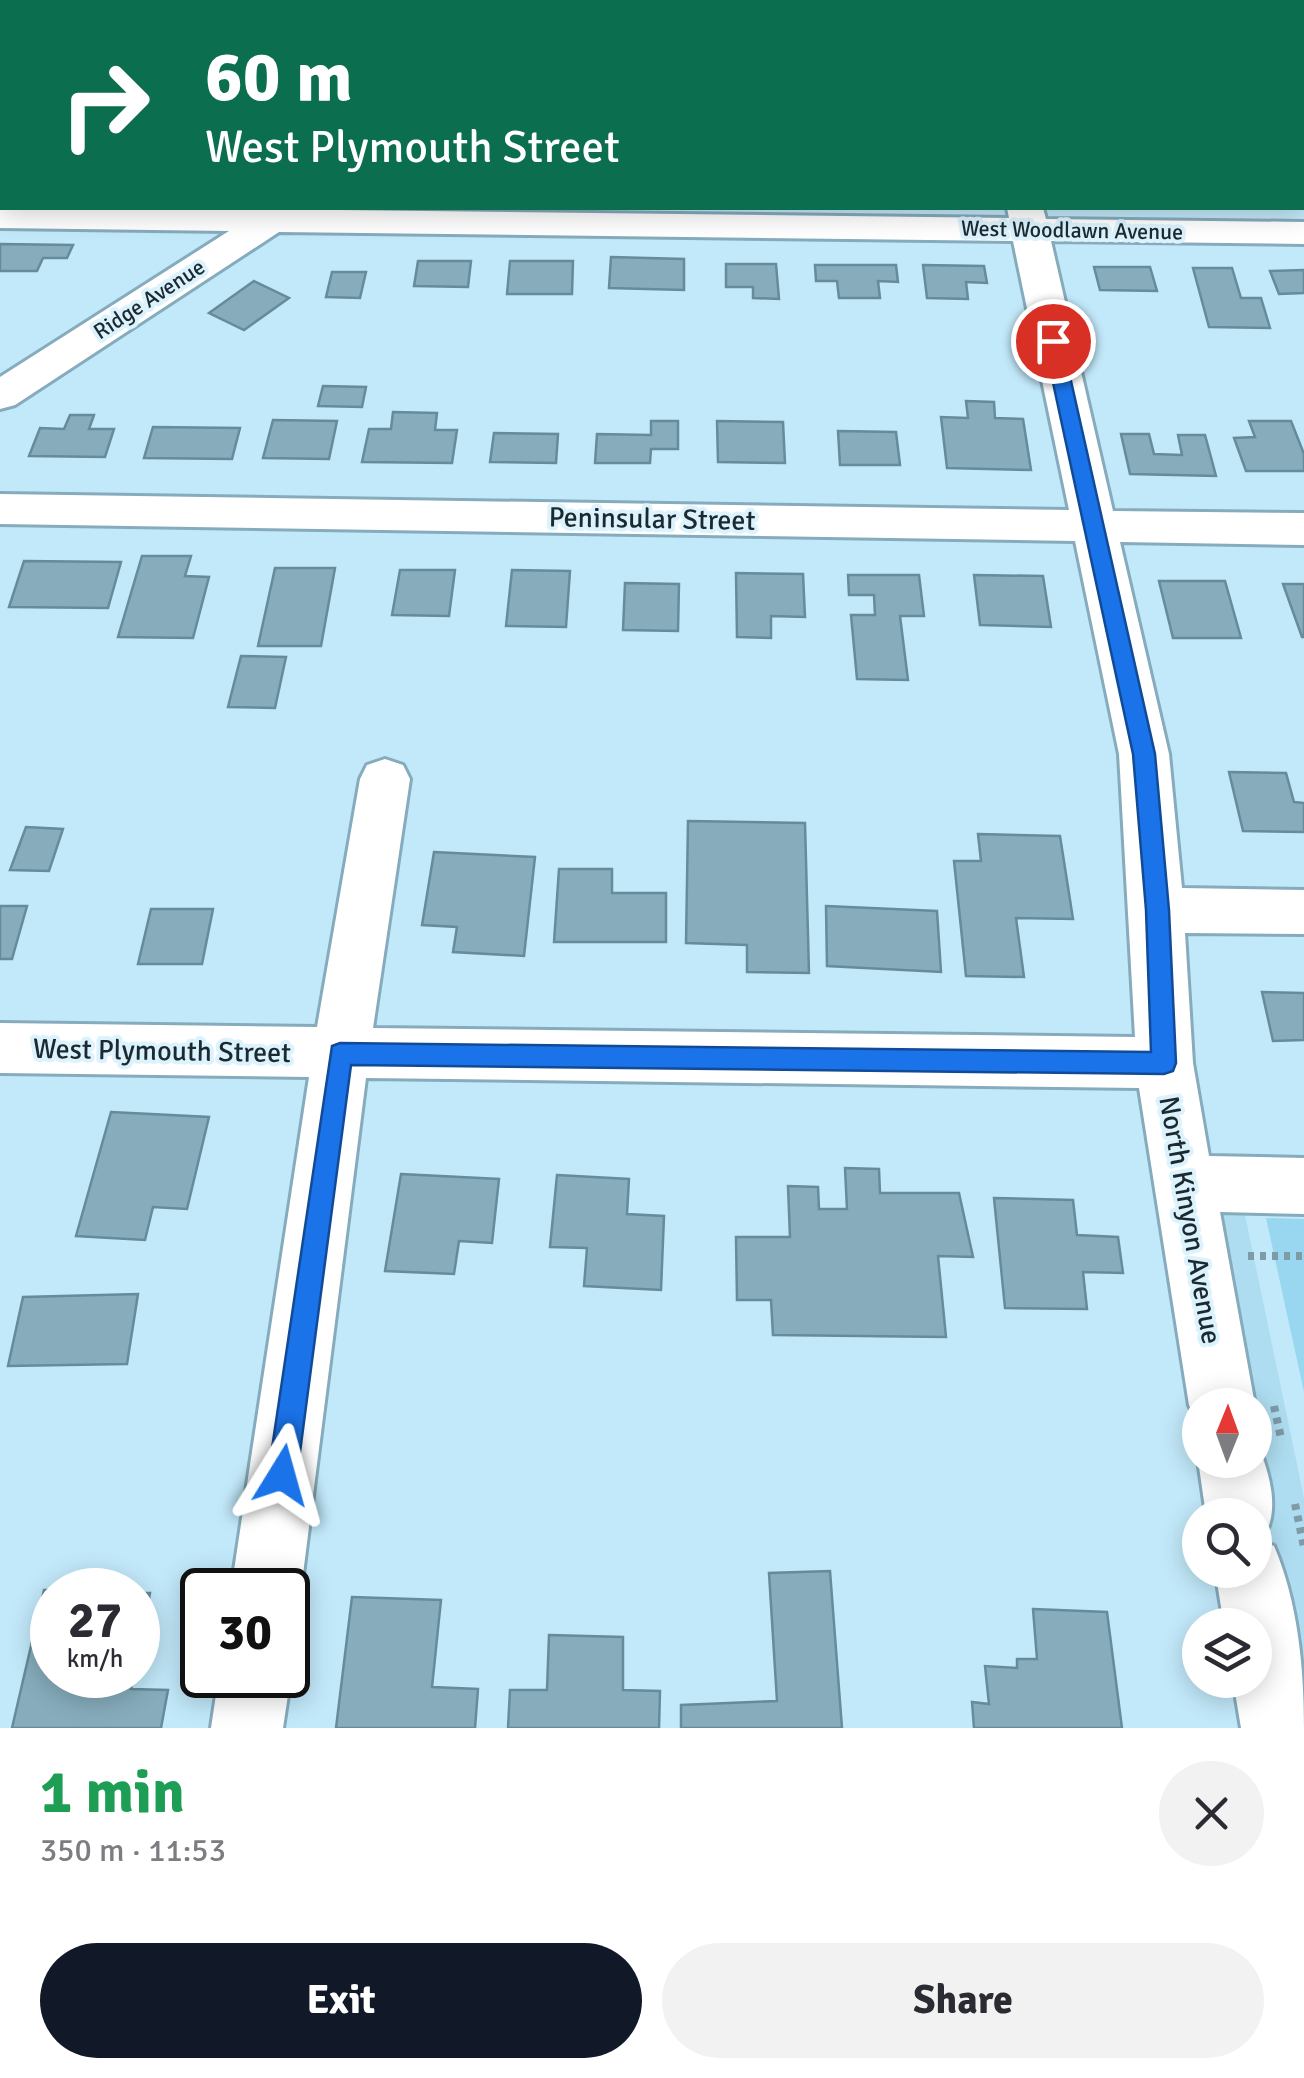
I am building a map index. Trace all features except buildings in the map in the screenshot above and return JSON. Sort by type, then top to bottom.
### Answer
[{"type":"street","name":"West Woodlawn Avenue","points":[[0,217],[285,214],[1027,219],[1304,233]]},
{"type":"street","name":"Ridge Avenue","points":[[0,396],[285,214]]},
{"type":"street","name":"North Kinyon Avenue","points":[[1027,219],[1144,754],[1164,1063],[1219,1388]]},
{"type":"street","name":"Peninsular Street","points":[[0,509],[1304,529]]},
{"type":"street","points":[[269,1568],[340,1054],[385,779]]},
{"type":"street","points":[[1157,910],[1304,912]]},
{"type":"street","name":"West Plymouth Street","points":[[0,1048],[1164,1063]]},
{"type":"street","points":[[1184,1183],[1304,1186]]},
{"type":"street","points":[[1253,1588],[1276,1728]]},
{"type":"street","points":[[247,1728],[252,1698]]},
{"type":"shaded area","points":[[1211,1200],[1244,1210],[1304,1498],[1304,1716],[1272,1539],[1272,1498],[1265,1498],[1261,1478],[1272,1478],[1272,1388],[1251,1388]]},
{"type":"shaded area","points":[[1266,1218],[1304,1219],[1304,1392]]},
{"type":"route","points":[[282,1475],[340,1054],[1164,1063],[1144,754],[1053,341]]}]
